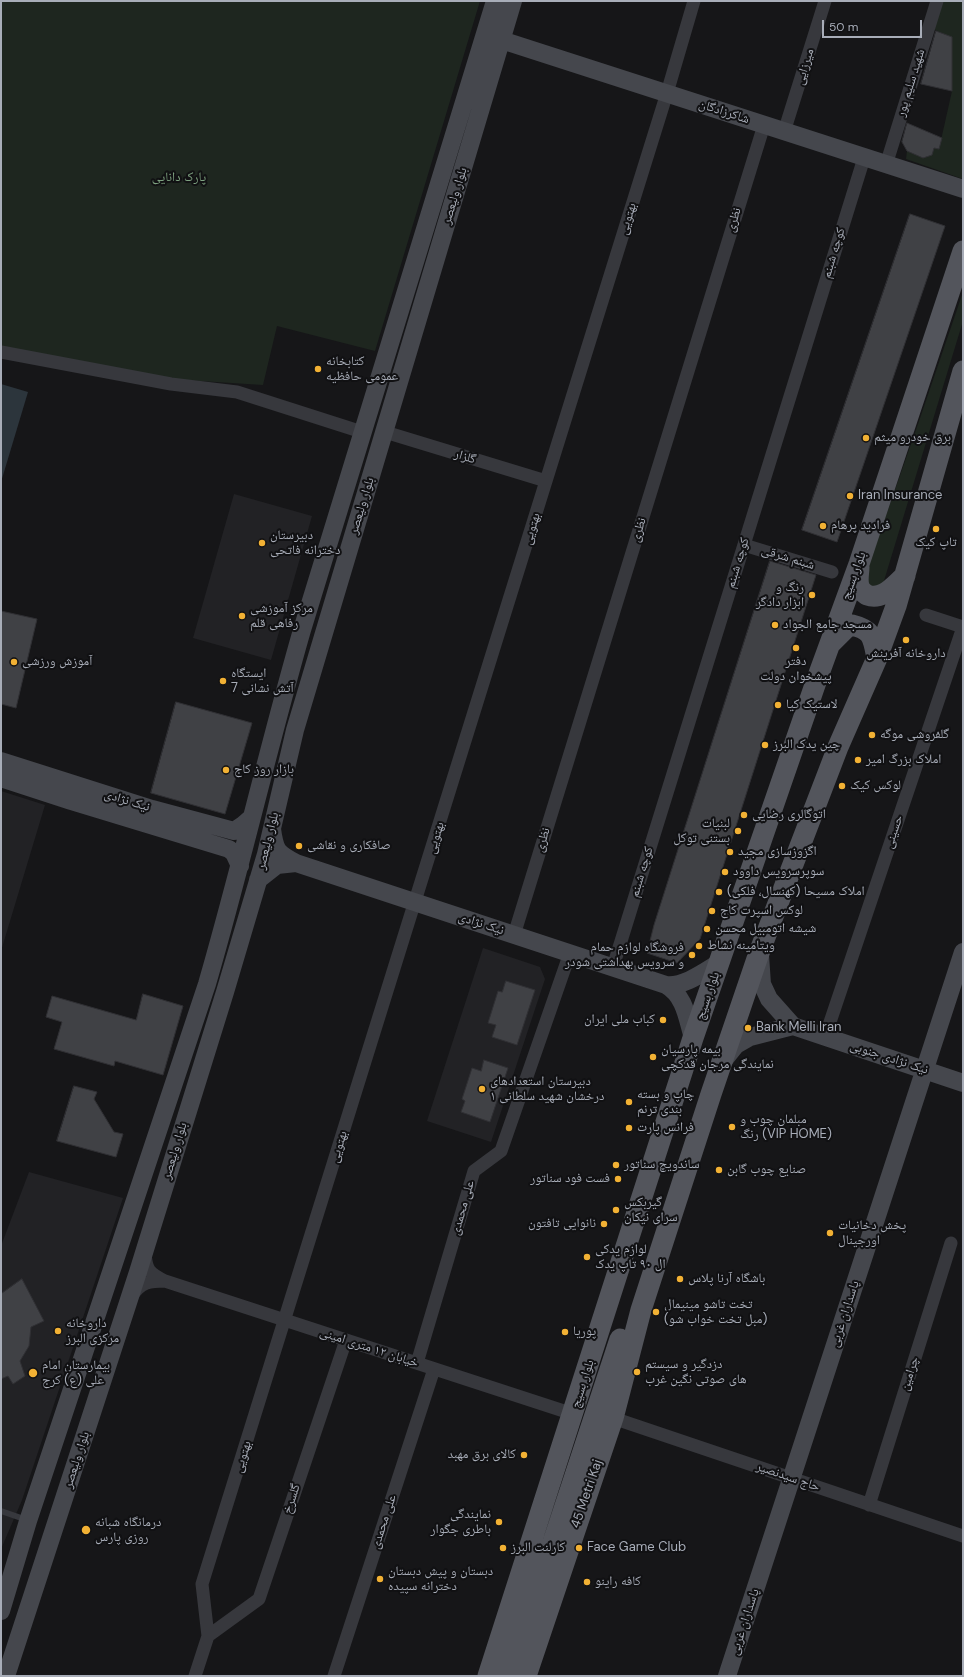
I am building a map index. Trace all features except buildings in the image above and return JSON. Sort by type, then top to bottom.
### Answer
[{"type":"main road","name":"بلوار بسیج","points":[[488,1676],[719,963],[829,645],[859,564],[963,251]]},
{"type":"main road","points":[[509,1676],[623,1330],[641,1310],[721,1064],[759,953],[838,747],[877,658],[896,606],[963,371]]},
{"type":"main road","points":[[859,564],[859,586],[863,593],[870,596],[885,594],[905,576]]},
{"type":"main road","points":[[829,645],[852,625],[864,628],[870,634],[877,658]]},
{"type":"main road","name":"45 Metri Kaj","points":[[526,1676],[613,1418],[641,1310]]},
{"type":"street","name":"بلوار ولیعصر","points":[[6,1669],[47,1553],[145,1248],[225,992],[258,880],[295,730],[384,432],[493,37],[495,1]]},
{"type":"street","name":"بلوار ولیعصر","points":[[1,1611],[28,1521],[207,984],[240,866],[251,818],[292,663],[362,432],[493,37],[513,1]]},
{"type":"street","name":"بهتویی","points":[[195,1676],[208,1636],[202,1584],[416,902],[667,94],[694,1]]},
{"type":"street","name":"میرزایی","points":[[784,132],[825,1]]},
{"type":"street","name":"شهید سلیم پور","points":[[886,165],[937,1]]},
{"type":"street","name":"شاکرزادگان","points":[[493,37],[963,190]]},
{"type":"street","name":"نظری","points":[[514,935],[764,125]]},
{"type":"street","name":"کوچه شبنم","points":[[613,967],[864,158]]},
{"type":"street","points":[[1,352],[171,384],[237,392],[362,432]]},
{"type":"street","name":"گلزار","points":[[384,432],[546,481]]},
{"type":"street","name":"شبنم شرقی","points":[[744,545],[832,572]]},
{"type":"street","points":[[926,615],[963,627]]},
{"type":"street","name":"حسینی","points":[[825,1037],[963,627]]},
{"type":"street","points":[[302,630],[301,640],[303,644],[308,646],[315,646],[323,637]]},
{"type":"street","points":[[292,663],[298,653],[301,651],[308,651],[312,656],[313,669]]},
{"type":"street","name":"نیک نژادی","points":[[1,761],[151,817],[229,849]]},
{"type":"street","name":"نیک نژادی","points":[[1,778],[151,817],[234,831]]},
{"type":"street","points":[[240,866],[234,853],[229,849],[237,842],[237,837],[234,831],[243,826],[251,818]]},
{"type":"street","points":[[272,826],[274,845],[286,858],[296,863]]},
{"type":"street","points":[[258,880],[277,865],[296,863]]},
{"type":"street","name":"نیک نژادی","points":[[296,863],[666,985]]},
{"type":"street","name":"پاسداران غربی","points":[[727,1676],[963,952]]},
{"type":"street","name":"علی محمدی","points":[[417,1363],[474,1172],[501,1152],[570,953]]},
{"type":"street","points":[[721,1064],[736,1045],[750,1037],[792,1026],[769,999],[762,984],[759,953]]},
{"type":"street","points":[[666,985],[673,986],[694,978],[719,963]]},
{"type":"street","points":[[207,984],[209,997],[213,1000],[218,1000],[225,992]]},
{"type":"street","points":[[666,985],[674,989],[681,998],[694,1038]]},
{"type":"street","points":[[197,1014],[204,1007],[213,1009],[216,1013],[215,1024]]},
{"type":"street","name":"نیک نژادی جنوبی","points":[[792,1026],[963,1083]]},
{"type":"street","name":"چرامین","points":[[868,1504],[951,1243]]},
{"type":"street","points":[[145,1248],[147,1268],[151,1273],[165,1281]]},
{"type":"street","points":[[128,1301],[134,1292],[144,1283],[149,1281],[165,1281]]},
{"type":"street","name":"خیابان ۱۲ متری امینی","points":[[165,1281],[573,1414]]},
{"type":"street","name":"گلسرخ","points":[[208,1636],[259,1598],[346,1340]]},
{"type":"street","name":"علی محمدی","points":[[334,1676],[434,1369]]},
{"type":"street","name":"حاج سیدنصیر","points":[[613,1418],[963,1536]]},
{"type":"street","points":[[36,1497],[36,1508],[38,1515],[45,1520],[52,1520],[61,1509]]},
{"type":"street","points":[[21,1546],[34,1535],[41,1536],[47,1542],[47,1553]]},
{"type":"lane","points":[[1,1510],[28,1521]]},
{"type":"shaded area","points":[[1,384],[28,392],[1,482]]},
{"type":"shaded area","points":[[234,494],[312,516],[271,660],[193,638]]},
{"type":"shaded area","points":[[1,791],[45,805],[1,951]]},
{"type":"shaded area","points":[[483,948],[540,967],[545,979],[491,1142],[427,1121]]},
{"type":"shaded area","name":"بیمارستان امام علی (ع) کرج","points":[[29,1172],[123,1198],[22,1500],[1,1549],[1,1246]]},
{"type":"green space","name":"پارک دانایی","points":[[1,1],[480,1],[375,351],[277,326],[263,385],[169,379],[1,347]]},
{"type":"green space","points":[[937,1],[963,1],[963,179],[906,159],[907,151],[923,158],[932,155],[934,148],[939,149],[952,91],[952,38],[929,27]]},
{"type":"green space","points":[[963,292],[963,321],[883,584],[878,588],[867,586],[868,567]]},
{"type":"place","name":"کتابخانه عمومی حافظیه","points":[[318,369]]},
{"type":"place","name":"برق خودرو میثم","points":[[866,438]]},
{"type":"place","name":"Iran Insurance","points":[[850,496]]},
{"type":"place","name":"فرادید پرهام","points":[[823,526]]},
{"type":"place","name":"تاپ کیک","points":[[936,529]]},
{"type":"place","name":"دبیرستان دخترانه فاتحی","points":[[262,543]]},
{"type":"place","name":"رنگ و ابزار دادگر","points":[[812,595]]},
{"type":"place","name":"مرکز آموزشی رفاهی قلم","points":[[242,616]]},
{"type":"place","name":"مسجد جامع الجواد","points":[[775,625]]},
{"type":"place","name":"داروخانه آفرینش","points":[[906,640]]},
{"type":"place","name":"دفتر پیشخوان دولت","points":[[796,648]]},
{"type":"place","name":"آموزش ورزشی","points":[[14,662]]},
{"type":"place","name":"ایستگاه آتش نشانی 7","points":[[223,681]]},
{"type":"place","name":"لاستیک کیا","points":[[778,705]]},
{"type":"place","name":"گلفروشی موگه","points":[[872,735]]},
{"type":"place","name":"چین یدک البرز","points":[[765,745]]},
{"type":"place","name":"املاک بزرگ امیر","points":[[858,760]]},
{"type":"place","name":"بازار روز کاج","points":[[226,770]]},
{"type":"place","name":"لوکس کیک","points":[[842,786]]},
{"type":"place","name":"اتوگالری رضایی","points":[[744,815]]},
{"type":"place","name":"لبنیات بستنی توکل","points":[[738,831]]},
{"type":"place","name":"صافکاری و نقاشی","points":[[299,846]]},
{"type":"place","name":"اگزوزسازی مجید","points":[[730,852]]},
{"type":"place","name":"سوپرسرویس داوود","points":[[725,872]]},
{"type":"place","name":"املاک مسیحا (کهنسال، فلکی)","points":[[719,892]]},
{"type":"place","name":"لوکس اسپرت کاج","points":[[712,911]]},
{"type":"place","name":"شیشه اتومبیل محسن","points":[[707,929]]},
{"type":"place","name":"ویتامینه نشاط","points":[[699,946]]},
{"type":"place","name":"فروشگاه لوازم حمام و سرویس بهداشتی شودر","points":[[692,955]]},
{"type":"place","name":"کباب ملی ایران","points":[[663,1020]]},
{"type":"place","name":"Bank Melli Iran","points":[[748,1028]]},
{"type":"place","name":"بیمه پارسیان نمایندگی مرجان قدکچی","points":[[653,1057]]},
{"type":"place","name":"دبیرستان استعدادهای درخشان شهید سلطانی ۱","points":[[482,1089]]},
{"type":"place","name":"چاپ و بسته بندی ترنم","points":[[629,1102]]},
{"type":"place","name":"مبلمان چوب و رنگ (VIP HOME)","points":[[732,1127]]},
{"type":"place","name":"فرانس پارت","points":[[629,1128]]},
{"type":"place","name":"ساندویچ سناتور","points":[[616,1165]]},
{"type":"place","name":"صنایع چوب گابن","points":[[719,1170]]},
{"type":"place","name":"فست فود سناتور","points":[[618,1179]]},
{"type":"place","name":"گیربکس سرای نیکان","points":[[616,1210]]},
{"type":"place","name":"نانوایی تافتون","points":[[604,1224]]},
{"type":"place","name":"پخش دخانیات اورجینال","points":[[830,1233]]},
{"type":"place","name":"لوازم یدکی ال ۹۰ تاپ یدک","points":[[587,1257]]},
{"type":"place","name":"باشگاه آرنا پلاس","points":[[680,1279]]},
{"type":"place","name":"تخت تاشو مینیمال (مبل تخت خواب شو)","points":[[656,1312]]},
{"type":"place","name":"داروخانه مرکزی البرز","points":[[58,1331]]},
{"type":"place","name":"پوریا","points":[[565,1332]]},
{"type":"place","name":"دزدگیر و سیستم های صوتی نگین غرب","points":[[637,1372]]},
{"type":"place","name":"بیمارستان امام علی (ع) کرج","points":[[33,1373]]},
{"type":"place","name":"کالای برق مهبد","points":[[524,1455]]},
{"type":"place","name":"نمایندگی باطری جگوار","points":[[499,1522]]},
{"type":"place","name":"درمانگاه شبانه روزی پارس","points":[[86,1530]]},
{"type":"place","name":"کارلنت البرز","points":[[503,1548]]},
{"type":"place","name":"Face Game Club","points":[[579,1548]]},
{"type":"place","name":"دبستان و پیش دبستان دخترانه سپیده","points":[[380,1579]]},
{"type":"place","name":"کافه راینو","points":[[587,1582]]}]
